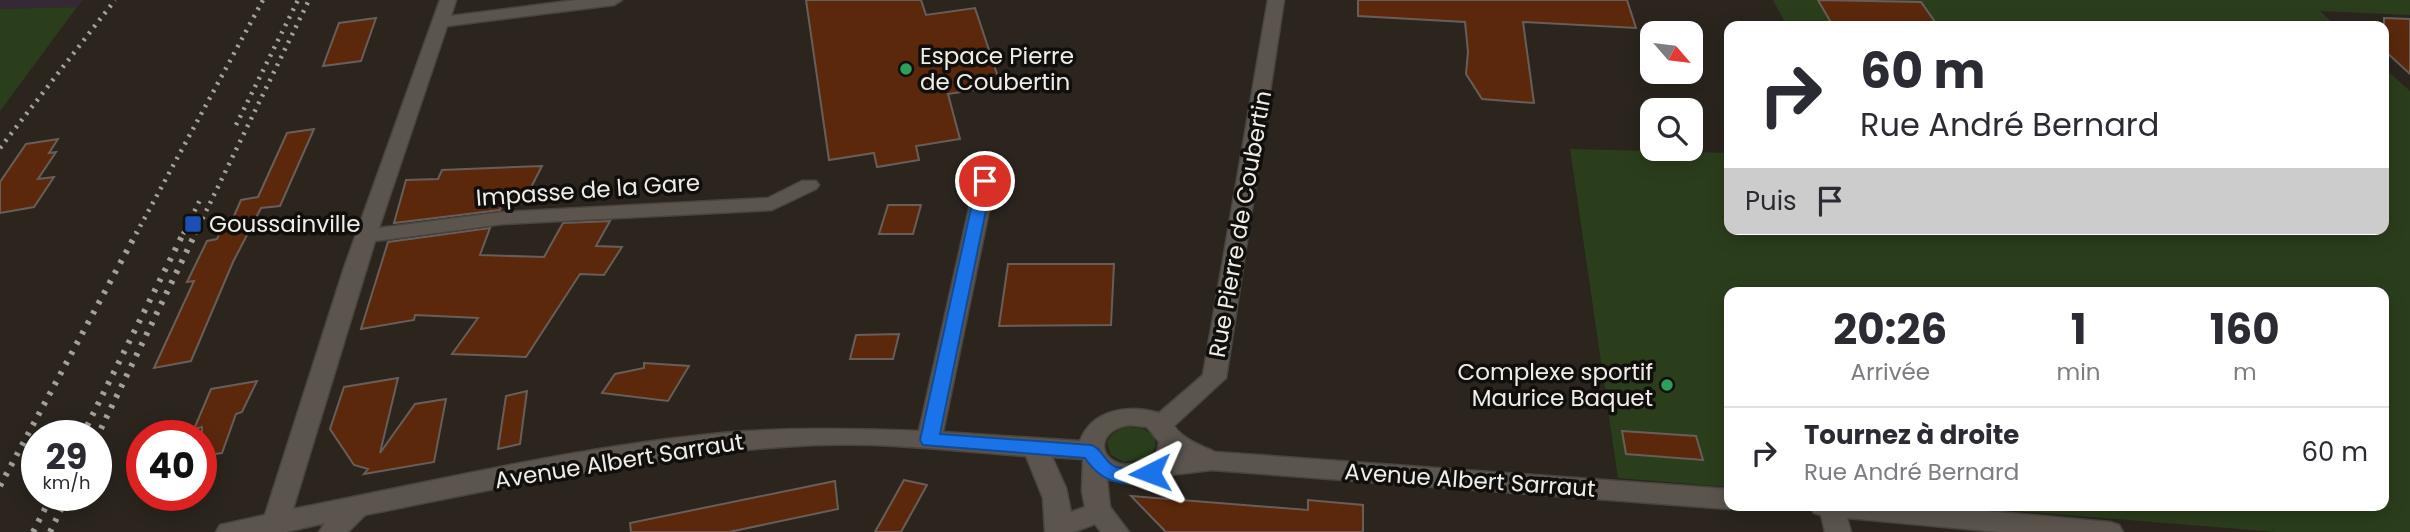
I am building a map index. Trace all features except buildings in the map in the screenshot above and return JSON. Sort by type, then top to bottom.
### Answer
[{"type":"street","points":[[274,527],[366,236],[447,0]]},
{"type":"street","points":[[441,22],[614,0]]},
{"type":"street","name":"Rue Pierre de Coubertin","points":[[1167,432],[1214,378],[1276,0]]},
{"type":"street","points":[[929,440],[985,181]]},
{"type":"street","name":"Impasse de la Gare","points":[[366,236],[503,218],[772,204],[809,185]]},
{"type":"street","name":"Avenue Albert Sarraut","points":[[1093,456],[1096,433],[1114,420],[1139,416],[1212,461]]},
{"type":"street","points":[[1160,467],[1172,450],[1167,432]]},
{"type":"street","name":"Avenue Albert Sarraut","points":[[229,532],[274,527],[593,460],[711,443],[818,436],[1034,447],[1093,456],[1113,474],[1125,476],[1150,473],[1160,467],[1212,461],[1724,499]]},
{"type":"street","points":[[1034,447],[1048,470],[1058,498],[1059,530]]},
{"type":"street","points":[[1093,456],[1096,503],[1116,532]]},
{"type":"street","points":[[1059,530],[1096,503],[1125,476]]},
{"type":"street","points":[[332,532],[357,508]]},
{"type":"street","points":[[1832,511],[1838,532]]},
{"type":"street","points":[[1884,511],[2110,532]]},
{"type":"shaded area","points":[[0,0],[83,0],[77,7],[0,9]]},
{"type":"green space","points":[[1773,0],[2410,0],[2410,15],[2320,11],[2331,21],[1784,21]]},
{"type":"green space","points":[[77,7],[0,111],[0,9]]},
{"type":"green space","name":"Complexe sportif Maurice Baquet","points":[[2389,72],[2410,91],[2410,532],[2277,532],[2017,511],[2389,511],[2389,287],[1724,287],[1724,487],[1618,478],[1570,149],[1640,151],[1640,161],[1703,161],[1703,152],[1724,153],[1724,235],[2389,235]]},
{"type":"green space","points":[[1129,427],[1144,429],[1154,436],[1156,447],[1148,458],[1124,462],[1111,455],[1107,443],[1115,432]]},
{"type":"railway","points":[[0,148],[115,0]]},
{"type":"railway","points":[[136,234],[263,0]]},
{"type":"railway","points":[[236,125],[298,0]]},
{"type":"railway","points":[[195,234],[309,0]]},
{"type":"railway","points":[[90,420],[201,198]]},
{"type":"railway","points":[[0,486],[137,232]]},
{"type":"railway","points":[[105,420],[196,232]]},
{"type":"railway","points":[[33,532],[44,511]]},
{"type":"railway","points":[[50,532],[60,511]]},
{"type":"place","name":"Espace Pierre de Coubertin","points":[[906,69]]},
{"type":"place","name":"Goussainville","points":[[193,224]]},
{"type":"place","name":"Complexe sportif Maurice Baquet","points":[[1667,385]]},
{"type":"route","points":[[985,181],[929,440],[1091,452],[1102,468],[1113,474],[1138,476],[1150,473]]}]
